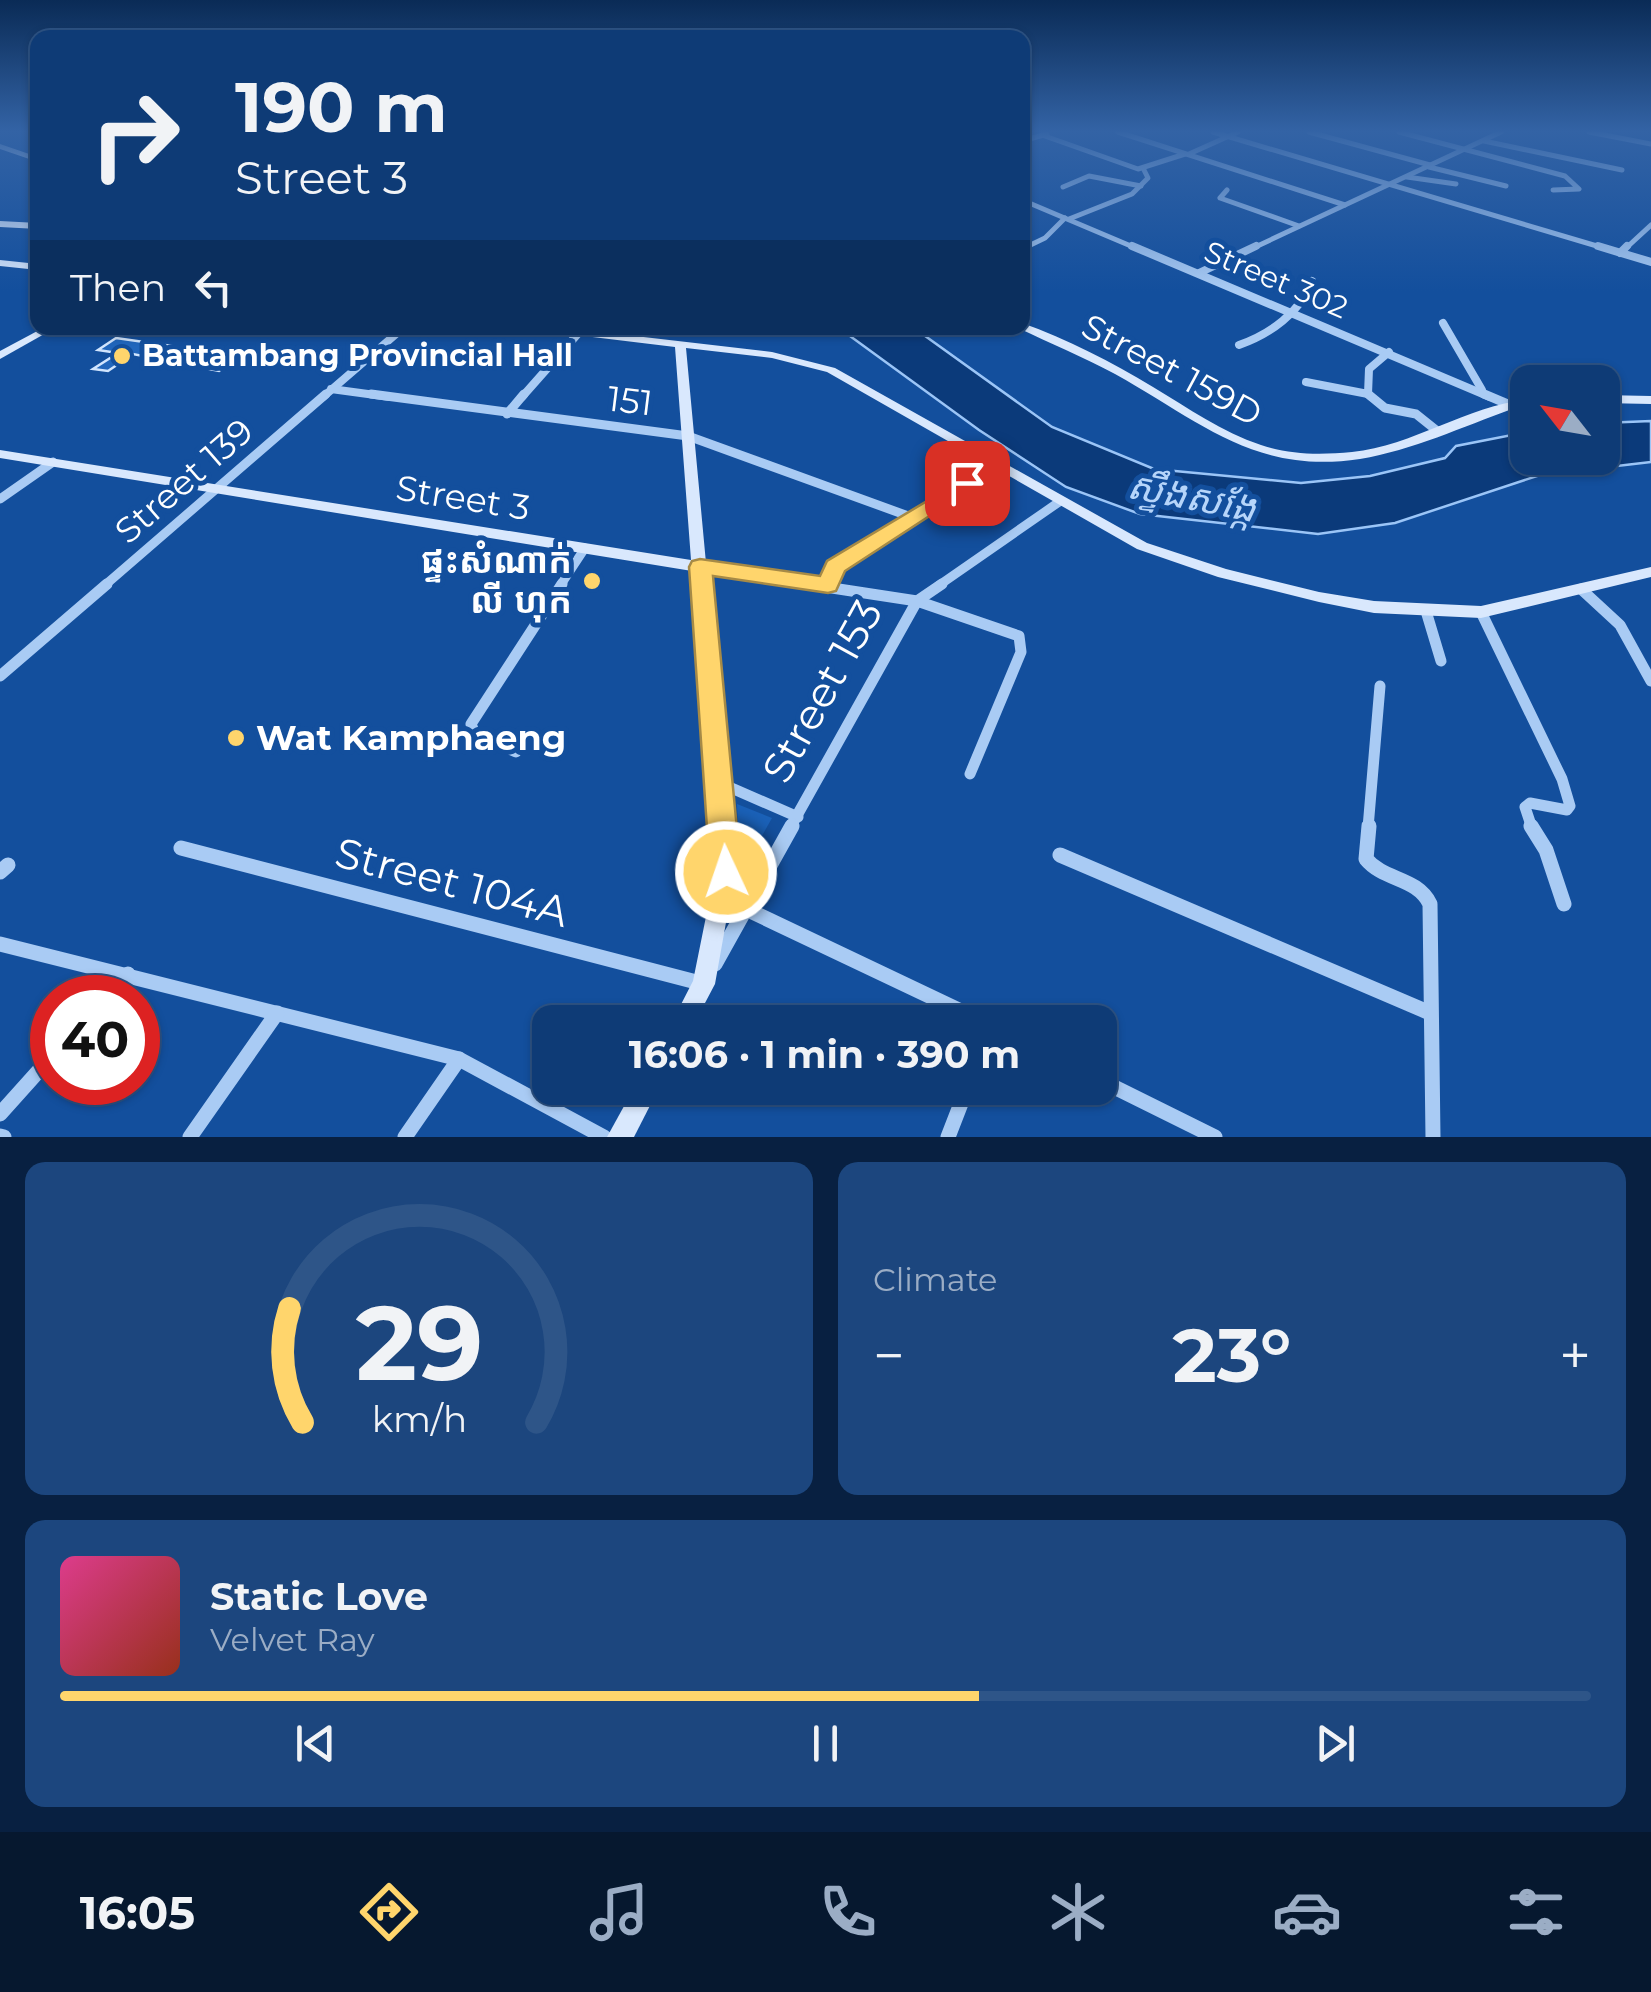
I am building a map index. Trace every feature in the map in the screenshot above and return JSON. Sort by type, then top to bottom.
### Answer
[{"type":"street","points":[[1063,188],[1070,185]]},
{"type":"street","points":[[1137,185],[1141,186]]},
{"type":"street","points":[[1282,185],[1344,205]]},
{"type":"street","points":[[1199,273],[1386,185]]},
{"type":"street","points":[[1392,185],[1651,262]]},
{"type":"street","points":[[1498,185],[1506,186]]},
{"type":"street","points":[[1553,190],[1579,189],[1575,185]]},
{"type":"street","points":[[1030,245],[1045,238],[1067,218],[1096,211],[1141,186]]},
{"type":"street","points":[[1227,190],[1220,198],[1300,226]]},
{"type":"street","name":"Street 302","points":[[1030,203],[1510,405]]},
{"type":"street","points":[[0,224],[30,226]]},
{"type":"street","points":[[1620,253],[1651,225]]},
{"type":"street","points":[[0,263],[30,266]]},
{"type":"street","points":[[1238,345],[1254,340],[1292,312],[1310,290],[1312,281]]},
{"type":"street","points":[[1443,323],[1482,390]]},
{"type":"street","name":"Street 159D","points":[[1030,330],[1120,373],[1249,448],[1294,457],[1374,452],[1510,405]]},
{"type":"street","points":[[0,356],[38,335]]},
{"type":"street","name":"Street 139","points":[[0,676],[396,335]]},
{"type":"street","points":[[507,414],[577,335]]},
{"type":"street","points":[[616,335],[772,355],[831,370],[1142,546],[1223,573],[1333,600],[1426,611],[1480,612],[1651,572]]},
{"type":"street","points":[[680,344],[726,872],[704,984]]},
{"type":"street","points":[[1368,394],[1368,369],[1390,352]]},
{"type":"street","points":[[1306,382],[1368,394],[1385,408],[1419,416],[1436,430]]},
{"type":"street","name":"151","points":[[331,389],[688,436],[910,518]]},
{"type":"street","points":[[1620,400],[1651,400]]},
{"type":"street","name":"Street 3","points":[[0,454],[828,585],[917,601],[1014,632],[1023,639],[1021,652],[970,774]]},
{"type":"street","points":[[0,499],[53,462]]},
{"type":"street","points":[[828,585],[835,566],[995,466]]},
{"type":"street","name":"Street 153","points":[[692,1005],[917,601],[1059,502]]},
{"type":"street","points":[[516,752],[475,734],[470,724],[585,548]]},
{"type":"street","points":[[1581,589],[1620,625],[1651,681]]},
{"type":"street","points":[[1426,611],[1441,661]]},
{"type":"street","points":[[1480,612],[1551,753],[1570,806],[1567,810],[1530,803],[1525,807],[1526,819],[1548,854],[1556,891],[1564,904]]},
{"type":"street","points":[[1380,686],[1366,859],[1382,875],[1427,894],[1432,1137]]},
{"type":"street","points":[[720,783],[798,818]]},
{"type":"street","name":"Street 104A","points":[[182,848],[704,984]]},
{"type":"street","points":[[1060,856],[1430,1012]]},
{"type":"street","points":[[726,872],[746,910],[948,1005]]},
{"type":"street","points":[[1,945],[459,1060],[604,1137]]},
{"type":"street","points":[[190,1137],[277,1013]]},
{"type":"street","points":[[404,1137],[459,1060]]},
{"type":"street","points":[[0,1114],[30,1081]]},
{"type":"street","points":[[1117,1088],[1214,1137]]},
{"type":"street","points":[[620,1137],[638,1105]]},
{"type":"street","points":[[948,1137],[960,1105]]},
{"type":"shaded area","points":[[737,804],[772,818],[740,875]]},
{"type":"water","name":"ស្ទឹងសង្កែ","points":[[849,335],[924,335],[1052,427],[1154,469],[1301,483],[1370,476],[1445,458],[1456,446],[1510,435],[1510,475],[1540,475],[1395,523],[1318,534],[1140,514],[1066,487],[979,430]]},
{"type":"water","points":[[1651,421],[1651,462],[1620,466],[1620,422]]},
{"type":"building","points":[[116,338],[237,358],[219,371],[133,354],[108,371],[93,369],[118,353],[98,350]]},
{"type":"place","name":"Battambang Provincial Hall","points":[[122,356]]},
{"type":"place","name":"ផ្ទះសំណាក់ លី ហុក","points":[[592,581]]},
{"type":"place","name":"Wat Kamphaeng","points":[[236,738]]},
{"type":"route","points":[[726,872],[700,567],[828,585],[835,566],[967,483]]}]
